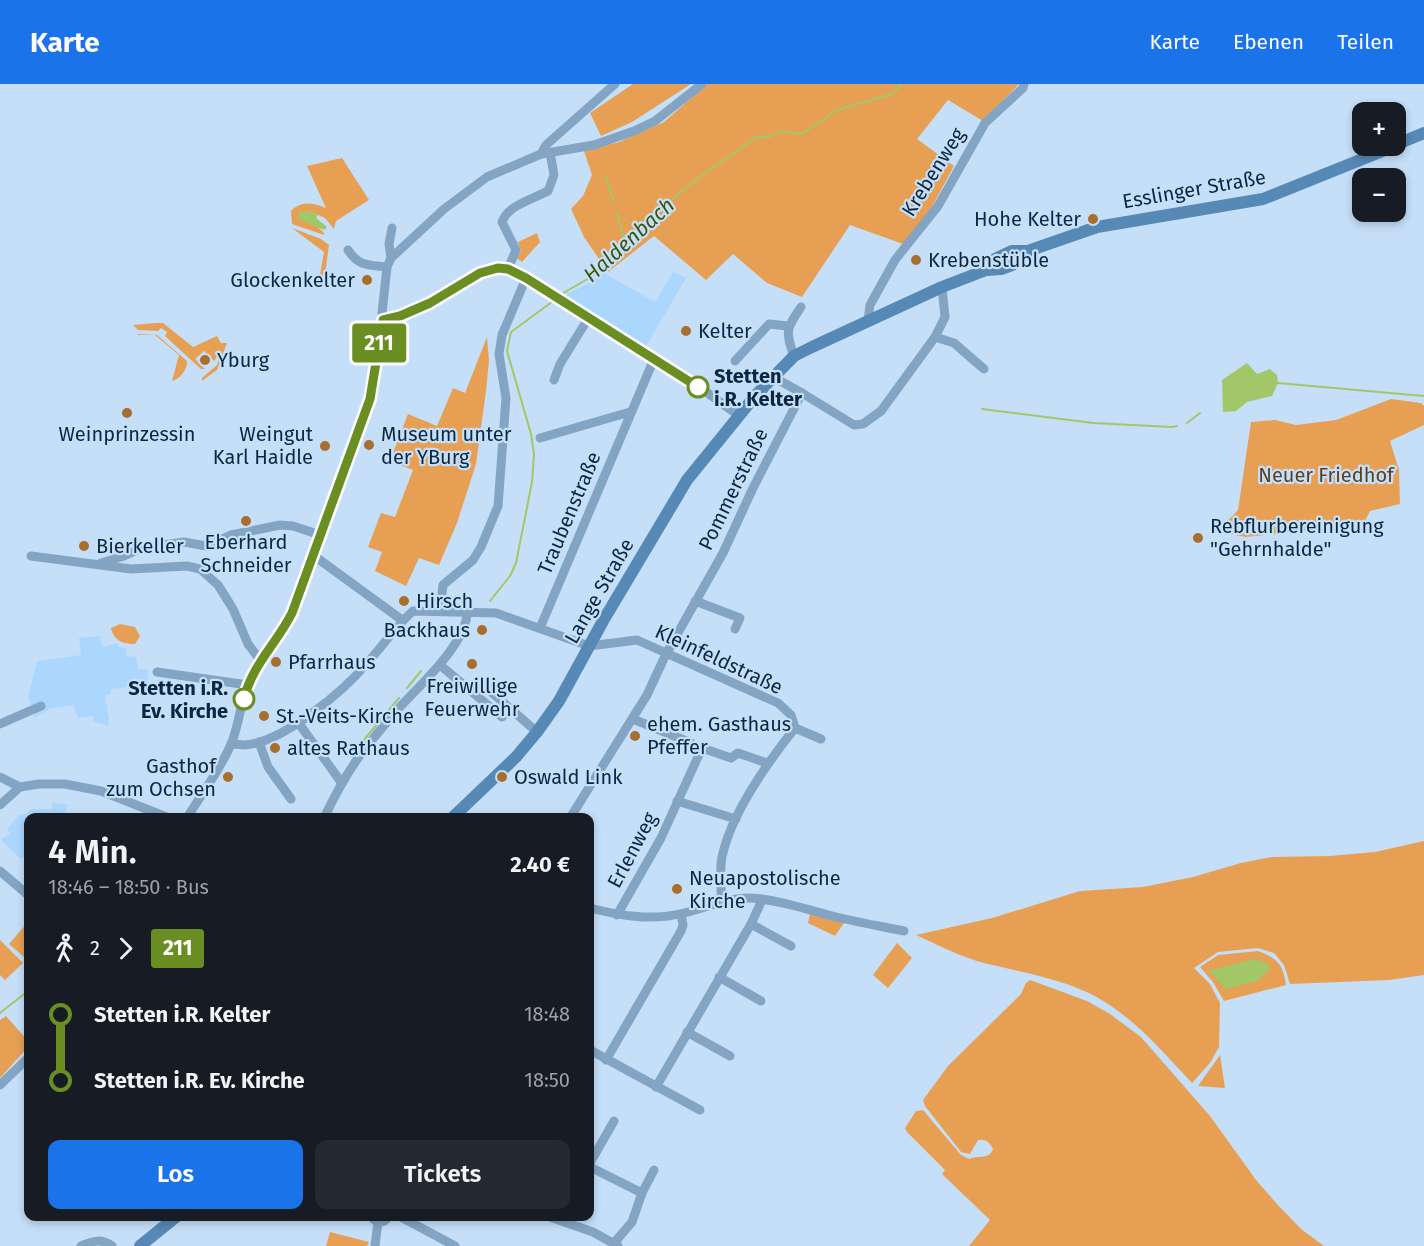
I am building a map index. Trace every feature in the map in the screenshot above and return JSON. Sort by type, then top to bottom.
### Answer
[{"type":"main road","name":"Esslinger Straße","points":[[1406,140],[1424,133]]},
{"type":"main road","name":"Esslinger Straße","points":[[773,377],[794,356],[868,320],[986,270],[995,259],[1012,251],[1030,250],[1097,227],[1263,199],[1368,156]]},
{"type":"main road","name":"Lange Straße","points":[[457,813],[516,757],[537,732],[558,701],[687,480],[738,415],[773,377]]},
{"type":"main road","points":[[140,1246],[171,1221]]},
{"type":"street","points":[[508,269],[516,250],[502,222],[503,218],[510,209],[548,191],[554,175],[545,153],[546,145],[615,84]]},
{"type":"street","points":[[348,250],[362,264],[389,262],[444,209],[487,177],[545,153],[594,145],[634,131],[655,121],[702,84]]},
{"type":"street","name":"Krebenweg","points":[[868,320],[870,305],[895,260],[938,206],[985,123],[1024,84]]},
{"type":"street","points":[[190,813],[231,744],[248,685],[260,660],[282,633],[292,613],[370,399],[383,320],[392,228]]},
{"type":"street","points":[[383,320],[400,316],[430,303],[480,273],[498,268],[508,269],[694,383],[738,415]]},
{"type":"street","points":[[440,611],[443,585],[472,560],[481,547],[498,506],[506,398],[500,354],[501,335],[526,278]]},
{"type":"street","points":[[773,377],[854,425],[863,424],[881,411],[936,337],[945,317],[942,287]]},
{"type":"street","points":[[794,356],[786,336],[788,326],[801,307]]},
{"type":"street","points":[[554,380],[560,364],[589,318]]},
{"type":"street","points":[[735,361],[769,324],[788,326]]},
{"type":"street","points":[[936,337],[954,343],[984,369]]},
{"type":"street","name":"Traubenstraße","points":[[540,628],[654,359]]},
{"type":"street","name":"Pommerstraße","points":[[573,813],[633,719],[666,654],[723,553],[753,488],[802,393]]},
{"type":"street","name":"Traubenstraße","points":[[540,438],[630,412]]},
{"type":"street","points":[[96,565],[142,548],[184,542],[206,546],[231,535],[280,525],[293,526],[320,535]]},
{"type":"street","points":[[31,555],[131,569],[187,566],[200,569],[218,585],[233,609],[248,644],[260,660]]},
{"type":"street","points":[[313,555],[402,620]]},
{"type":"street","points":[[696,602],[740,618],[735,629]]},
{"type":"street","points":[[231,744],[245,745],[259,742],[299,724],[342,690],[413,610],[496,613],[589,646]]},
{"type":"street","points":[[326,813],[341,782],[362,753],[399,708],[440,665],[457,639],[467,613]]},
{"type":"street","name":"Kleinfeldstraße","points":[[589,646],[637,640],[777,704],[790,715],[795,728]]},
{"type":"street","points":[[440,665],[502,717],[510,708],[537,732]]},
{"type":"street","points":[[157,672],[248,685]]},
{"type":"street","points":[[0,724],[41,706]]},
{"type":"street","points":[[633,719],[691,743]]},
{"type":"street","points":[[299,724],[341,782]]},
{"type":"street","points":[[722,904],[720,878],[722,856],[736,819],[767,763],[795,728],[821,739]]},
{"type":"street","points":[[259,742],[261,753],[268,767],[291,799]]},
{"type":"street","name":"Erlenweg","points":[[617,915],[661,838],[702,748],[731,758],[738,753],[767,763]]},
{"type":"street","points":[[0,777],[20,787]]},
{"type":"street","points":[[0,805],[20,787],[65,784],[101,791],[157,813]]},
{"type":"street","name":"Erlenweg","points":[[677,801],[736,819]]},
{"type":"street","points":[[0,871],[24,892]]},
{"type":"street","points":[[594,909],[617,915],[655,917],[681,914],[751,898],[904,931]]},
{"type":"street","points":[[656,1087],[718,977],[751,924],[762,900]]},
{"type":"street","points":[[606,1060],[681,931],[683,926],[681,914]]},
{"type":"street","points":[[751,924],[791,946]]},
{"type":"street","points":[[718,977],[761,1001]]},
{"type":"street","points":[[687,1032],[730,1056]]},
{"type":"street","points":[[594,1052],[700,1110]]},
{"type":"street","points":[[0,1085],[24,1062]]},
{"type":"street","points":[[594,1158],[614,1121]]},
{"type":"street","points":[[594,1167],[642,1193]]},
{"type":"street","points":[[561,1221],[593,1232],[616,1244],[632,1222],[642,1193],[654,1170]]},
{"type":"street","points":[[374,1221],[375,1246]]},
{"type":"street","points":[[408,1221],[455,1246]]},
{"type":"street","points":[[81,1246],[104,1240],[112,1246]]},
{"type":"shaded area","points":[[309,211],[318,215],[316,218],[327,227],[324,230],[297,218],[299,212]]},
{"type":"shaded area","points":[[602,272],[655,302],[673,272],[686,278],[645,348],[565,295],[593,281]]},
{"type":"shaded area","points":[[1247,363],[1257,374],[1270,369],[1277,375],[1278,383],[1272,396],[1247,402],[1236,411],[1223,412],[1222,380]]},
{"type":"shaded area","points":[[100,636],[102,647],[118,643],[119,648],[126,648],[127,657],[136,656],[138,669],[148,669],[148,679],[143,685],[111,689],[111,694],[105,695],[108,726],[93,721],[94,716],[78,718],[73,705],[52,708],[35,717],[28,697],[37,661],[81,655],[79,638]]},
{"type":"shaded area","points":[[52,803],[68,804],[65,813],[27,813],[31,809],[52,809]]},
{"type":"shaded area","points":[[20,814],[24,814],[24,856],[21,859],[1,840],[10,833],[7,829]]},
{"type":"shaded area","points":[[1253,959],[1267,963],[1270,970],[1257,981],[1226,989],[1209,971]]},
{"type":"green space","points":[[633,84],[691,84],[632,122],[601,136],[590,113]]},
{"type":"green space","points":[[707,84],[1019,84],[983,121],[948,100],[917,139],[954,166],[929,212],[903,244],[850,225],[802,297],[767,283],[733,254],[706,280],[654,236],[608,272],[584,237],[571,209],[583,196],[592,175],[584,151],[619,142],[664,122]]},
{"type":"green space","points":[[342,158],[369,200],[336,221],[334,229],[325,218],[309,211],[298,218],[318,227],[324,235],[292,224],[291,211],[299,205],[312,204],[326,208],[307,166]]},
{"type":"green space","points":[[292,228],[321,239],[329,245],[325,275],[320,275],[324,252]]},
{"type":"green space","points":[[537,233],[540,242],[522,262],[517,258],[521,251],[518,242]]},
{"type":"green space","points":[[163,323],[193,347],[217,336],[221,343],[227,343],[217,370],[202,381],[202,378],[217,365],[219,358],[217,357],[214,361],[204,351],[195,359],[205,369],[201,369],[165,336],[167,332],[161,328],[158,331],[138,330],[133,325]]},
{"type":"green space","points":[[138,334],[157,335],[187,361],[181,376],[172,381],[179,355],[155,335]]},
{"type":"green space","points":[[487,337],[489,361],[476,464],[457,523],[439,565],[419,558],[406,586],[375,571],[382,552],[368,547],[381,513],[395,517],[413,470],[390,461],[408,414],[437,426],[453,388],[465,393]]},
{"type":"green space","name":"Neuer Friedhof","points":[[1391,399],[1421,403],[1424,406],[1424,425],[1390,441],[1399,470],[1400,504],[1370,511],[1363,525],[1246,537],[1217,532],[1238,510],[1251,422],[1275,420],[1296,425],[1336,420]]},
{"type":"green space","points":[[120,624],[135,627],[140,636],[135,644],[123,642],[114,636],[111,628]]},
{"type":"green space","points":[[1424,841],[1424,975],[1389,980],[1290,984],[1284,965],[1274,953],[1258,948],[1218,952],[1194,968],[1210,984],[1220,1003],[1219,1047],[1210,1063],[1192,1083],[1132,1022],[1089,993],[1050,979],[975,960],[916,935],[992,918],[1080,891],[1143,887],[1271,857],[1330,856],[1375,852]]},
{"type":"green space","points":[[810,914],[844,923],[835,936],[808,923]]},
{"type":"green space","points":[[24,927],[24,957],[9,944]]},
{"type":"green space","points":[[0,940],[23,963],[5,980],[0,975]]},
{"type":"green space","points":[[897,943],[912,958],[888,988],[873,975]]},
{"type":"green space","points":[[1258,951],[1270,956],[1278,963],[1286,985],[1224,1001],[1213,982],[1200,967],[1218,955]]},
{"type":"green space","points":[[1030,980],[1087,1001],[1110,1014],[1141,1037],[1210,1116],[1256,1180],[1277,1204],[1301,1229],[1324,1246],[969,1246],[990,1220],[942,1174],[945,1170],[905,1128],[916,1111],[923,1110],[961,1155],[969,1159],[989,1155],[993,1149],[990,1144],[981,1140],[978,1140],[970,1154],[961,1152],[925,1106],[923,1100],[948,1066],[1021,994]]},
{"type":"green space","points":[[6,1016],[24,1036],[24,1051],[0,1078],[0,1020]]},
{"type":"green space","points":[[1220,1055],[1225,1088],[1198,1086]]},
{"type":"green space","points":[[330,1232],[369,1242],[367,1246],[326,1246]]},
{"type":"waterway","name":"Haldenbach","points":[[560,295],[591,277],[646,223],[694,181],[757,137],[770,137],[780,131],[802,134],[837,110],[892,94],[902,84]]},
{"type":"waterway","points":[[606,177],[614,202]]},
{"type":"waterway","points":[[617,213],[625,242]]},
{"type":"waterway","name":"Haldenbach","points":[[490,601],[510,576],[516,563],[532,482],[534,454],[531,434],[507,351],[511,332],[556,299]]},
{"type":"waterway","points":[[1278,383],[1424,396]]},
{"type":"waterway","points":[[982,409],[1093,423],[1177,426]]},
{"type":"waterway","points":[[1187,423],[1200,413]]},
{"type":"waterway","name":"Haldenbach","points":[[407,688],[421,671]]},
{"type":"waterway","name":"Haldenbach","points":[[358,747],[399,698]]},
{"type":"waterway","name":"Haldenbach","points":[[0,1013],[24,994]]},
{"type":"bus line","name":"211","points":[[244,699],[260,660],[282,633],[292,613],[346,468],[370,399],[383,320],[400,316],[430,303],[480,273],[498,268],[508,269],[526,278],[698,387]]},
{"type":"place","name":"Hohe Kelter","points":[[1093,219]]},
{"type":"place","name":"Krebenstüble","points":[[916,260]]},
{"type":"place","name":"Glockenkelter","points":[[367,280]]},
{"type":"place","name":"Kelter","points":[[686,331]]},
{"type":"place","name":"Yburg","points":[[205,360]]},
{"type":"place","name":"Stetten i.R. Kelter","points":[[698,387]]},
{"type":"place","name":"Weinprinzessin","points":[[127,413]]},
{"type":"place","name":"Museum unter der YBurg","points":[[369,445]]},
{"type":"place","name":"Weingut Karl Haidle","points":[[325,446]]},
{"type":"place","name":"Eberhard Schneider","points":[[246,521]]},
{"type":"place","name":"Rebflurbereinigung \"Gehrnhalde\"","points":[[1198,538]]},
{"type":"place","name":"Bierkeller","points":[[84,546]]},
{"type":"place","name":"Hirsch","points":[[404,601]]},
{"type":"place","name":"Backhaus","points":[[482,630]]},
{"type":"place","name":"Pfarrhaus","points":[[276,662]]},
{"type":"place","name":"Freiwillige Feuerwehr","points":[[472,664]]},
{"type":"place","name":"Stetten i.R. Ev. Kirche","points":[[244,699]]},
{"type":"place","name":"St.-Veits-Kirche","points":[[264,716]]},
{"type":"place","name":"ehem. Gasthaus Pfeffer","points":[[635,736]]},
{"type":"place","name":"altes Rathaus","points":[[275,748]]},
{"type":"place","name":"Gasthof zum Ochsen","points":[[228,777]]},
{"type":"place","name":"Oswald Link","points":[[502,777]]},
{"type":"place","name":"Neuapostolische Kirche","points":[[677,889]]}]
